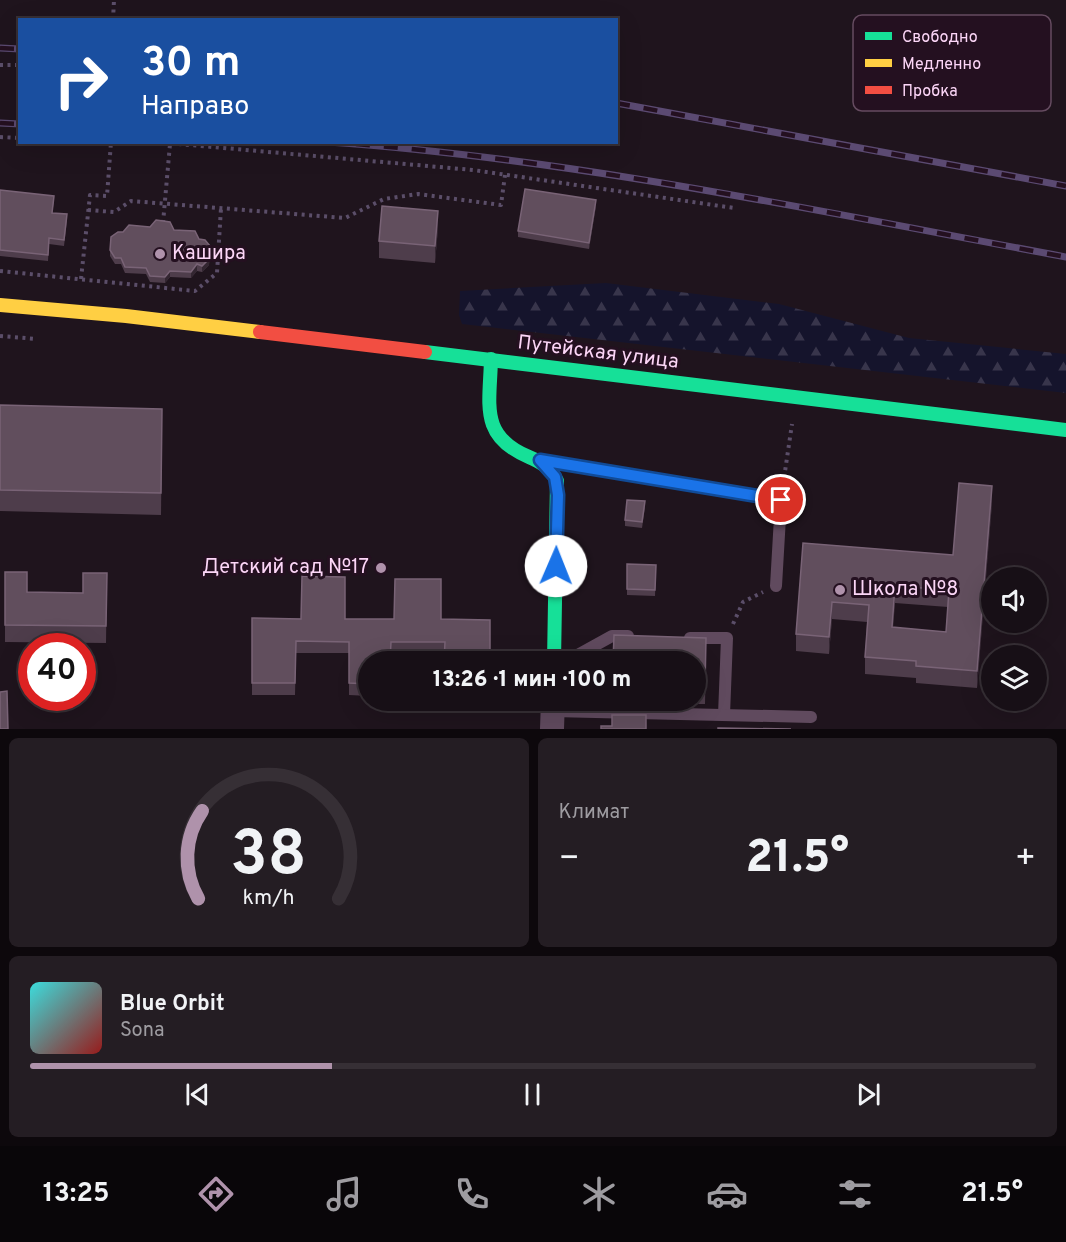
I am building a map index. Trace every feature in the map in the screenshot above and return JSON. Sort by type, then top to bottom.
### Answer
[{"type":"main road","name":"Путейская улица","points":[[0,305],[126,316],[1066,430]]},
{"type":"main road","points":[[491,359],[491,421],[502,442],[517,454],[540,460],[555,477],[558,495],[554,651]]},
{"type":"lane","points":[[540,460],[781,500],[776,586]]},
{"type":"lane","points":[[585,651],[612,636],[646,637]]},
{"type":"lane","points":[[681,637],[727,638],[724,715]]},
{"type":"lane","points":[[553,713],[811,717]]},
{"type":"path","points":[[113,18],[114,0]]},
{"type":"path","points":[[0,64],[18,65]]},
{"type":"path","points":[[0,137],[18,138]]},
{"type":"path","points":[[81,279],[90,195],[107,196],[111,144]]},
{"type":"path","points":[[162,227],[170,144],[505,175],[734,207]]},
{"type":"path","points":[[88,210],[114,212],[131,201],[345,218],[384,199],[418,194],[501,205],[505,175]]},
{"type":"path","points":[[0,271],[195,291],[217,273],[222,208]]},
{"type":"path","points":[[785,472],[792,421]]},
{"type":"path","points":[[727,638],[743,602],[776,586]]},
{"type":"green space","points":[[606,283],[779,304],[909,338],[1066,354],[1066,393],[462,324],[459,315],[460,291]]},
{"type":"building","points":[[525,189],[596,200],[589,243],[518,231]]},
{"type":"building","points":[[0,190],[54,196],[52,213],[67,214],[64,240],[49,238],[48,255],[0,250]]},
{"type":"building","points":[[382,206],[438,211],[435,246],[379,241]]},
{"type":"building","name":"Кашира","points":[[156,220],[170,222],[174,230],[195,231],[199,239],[205,240],[210,246],[209,259],[202,266],[197,264],[191,272],[170,271],[165,277],[150,276],[146,268],[125,267],[121,258],[115,258],[110,250],[111,237],[118,232],[123,232],[129,225],[150,227]]},
{"type":"building","points":[[0,405],[162,409],[161,493],[0,490]]},
{"type":"building","points":[[959,483],[992,486],[985,567],[981,567],[981,622],[977,671],[916,666],[916,661],[865,657],[869,605],[832,602],[829,637],[796,634],[803,543],[953,555]],"holes":[[[895,586],[949,590],[946,632],[892,627]]]},
{"type":"building","points":[[627,500],[645,501],[642,522],[625,520]]},
{"type":"building","points":[[627,564],[656,565],[655,590],[627,589]]},
{"type":"building","points":[[5,572],[27,572],[27,592],[83,593],[83,573],[107,573],[106,626],[5,625]]},
{"type":"building","points":[[302,576],[345,577],[345,619],[394,619],[395,579],[441,579],[441,619],[490,620],[490,651],[445,651],[445,642],[391,642],[391,651],[358,651],[358,683],[349,683],[349,642],[296,641],[295,683],[252,683],[252,618],[301,619]]},
{"type":"building","points":[[614,635],[706,638],[706,651],[613,651]]},
{"type":"building","points":[[7,691],[8,729],[0,729],[0,692]]},
{"type":"building","points":[[612,715],[646,715],[646,729],[601,729],[601,726],[612,726]]},
{"type":"building","points":[[718,728],[791,729],[718,729]]},
{"type":"railway","points":[[0,48],[18,49]]},
{"type":"railway","points":[[618,103],[1066,186]]},
{"type":"railway","points":[[0,123],[18,124]]},
{"type":"railway","points":[[351,144],[421,150],[606,174],[791,205],[1066,257]]},
{"type":"traffic: fast","points":[[425,352],[1066,430]]},
{"type":"traffic: fast","points":[[491,359],[489,405],[495,429],[513,449],[545,466],[557,481],[554,651]]},
{"type":"traffic: slow","points":[[0,305],[126,316],[260,332]]},
{"type":"traffic: jam","points":[[260,332],[425,352]]},
{"type":"place","name":"Кашира","points":[[160,254]]},
{"type":"place","name":"Детский сад №17","points":[[381,568]]},
{"type":"place","name":"Школа №8","points":[[840,590]]},
{"type":"route","points":[[556,566],[558,495],[555,477],[540,460],[781,500]]}]
